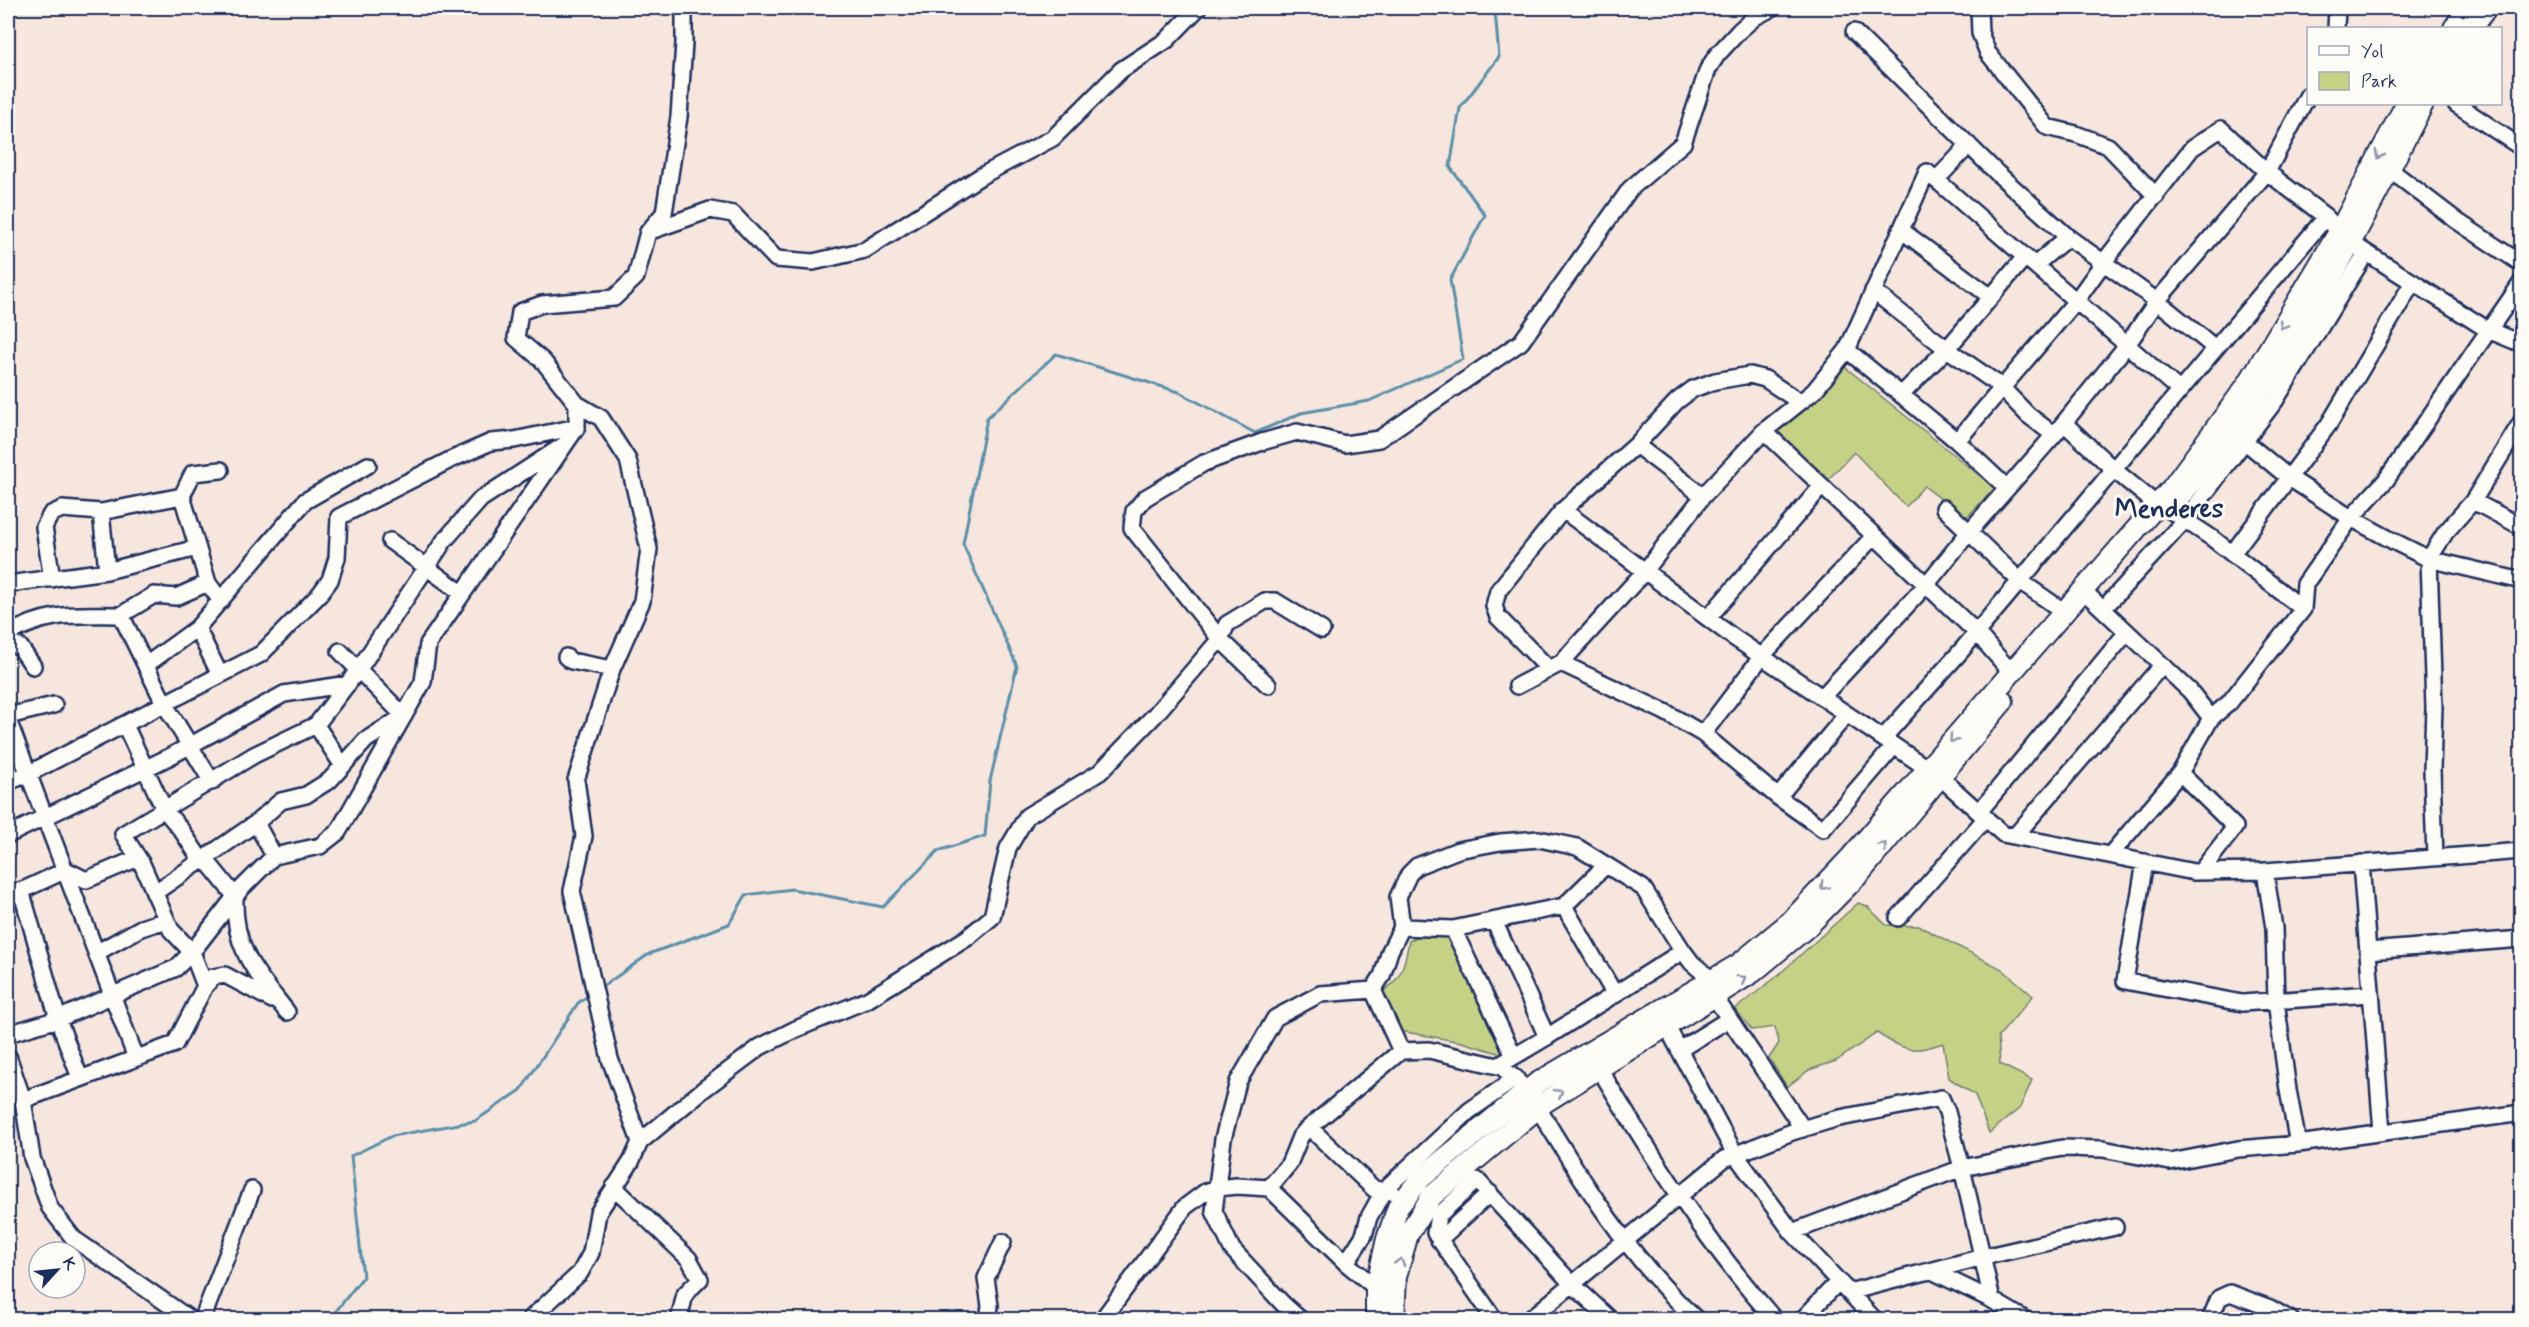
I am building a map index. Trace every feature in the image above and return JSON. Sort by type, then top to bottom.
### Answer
[{"type":"main road","points":[[2455,27],[2468,8]]},
{"type":"main road","points":[[2473,27],[2486,8]]},
{"type":"main road","points":[[1933,773],[2011,672],[2063,611],[2170,511],[2172,488],[2352,243],[2406,105]]},
{"type":"main road","points":[[1394,1320],[1396,1276],[1408,1234],[1432,1196],[1538,1108],[1666,1025],[1790,922],[2096,603],[2212,459],[2239,436],[2261,393],[2352,243],[2422,105]]},
{"type":"main road","points":[[1376,1320],[1376,1288],[1394,1218],[1398,1207],[1421,1178],[1522,1084],[1537,1083],[1713,988]]},
{"type":"street","points":[[640,1142],[610,1059],[572,891],[584,836],[576,780],[612,669],[642,601],[649,549],[628,460],[601,418],[577,404],[543,361],[516,338],[520,312],[542,304],[614,298],[636,277],[648,232],[664,213],[679,117],[684,8]]},
{"type":"street","points":[[648,232],[710,210],[733,214],[776,259],[813,262],[865,250],[981,176],[1053,138],[1121,70],[1167,40],[1198,8]]},
{"type":"street","points":[[1268,685],[1220,639],[1132,528],[1134,511],[1145,498],[1204,463],[1262,442],[1297,432],[1345,444],[1379,438],[1521,342],[1630,189],[1683,143],[1708,69],[1717,55],[1755,17],[1772,8]]},
{"type":"street","points":[[1979,8],[1980,33],[1988,53],[2047,127],[2076,134],[2108,146],[2156,196]]},
{"type":"street","points":[[2336,27],[2337,8]]},
{"type":"street","points":[[1854,32],[2068,237],[2157,301],[2215,348]]},
{"type":"street","points":[[1822,697],[1926,585],[2064,423],[2127,345],[2157,301],[2266,172],[2307,97]]},
{"type":"street","points":[[2458,105],[2522,148]]},
{"type":"street","points":[[1957,441],[2076,301],[2192,148],[2221,129],[2266,172],[2326,217],[2352,243],[2488,330],[2522,344]]},
{"type":"street","points":[[1935,180],[1970,145]]},
{"type":"street","points":[[2390,169],[2457,221],[2522,264]]},
{"type":"street","points":[[1517,686],[1555,666],[1645,571],[1704,496],[1764,431],[1820,384],[1846,350],[1927,172],[2179,390]]},
{"type":"street","points":[[1800,402],[1766,380],[1750,375],[1715,381],[1693,388],[1677,401],[1636,445],[1563,510],[1498,591],[1494,606],[1498,617],[1555,666],[1665,712],[1703,734],[1778,797],[1823,830],[1888,742],[1976,632],[2326,217]]},
{"type":"street","points":[[1901,230],[1991,297]]},
{"type":"street","points":[[1901,395],[1947,349],[1991,297],[2030,261],[2068,237]]},
{"type":"street","points":[[2232,554],[2329,424],[2413,282]]},
{"type":"street","points":[[2110,855],[2180,773],[2211,718],[2229,703],[2304,609],[2305,584],[2351,518],[2386,480],[2522,282]]},
{"type":"street","points":[[1873,291],[1947,349],[2002,388],[2028,415],[2054,435]]},
{"type":"street","points":[[1846,350],[1957,441],[2007,488]]},
{"type":"street","points":[[8,1034],[58,1019],[176,968],[192,952],[236,896],[274,856],[320,846],[338,832],[423,682],[428,644],[577,427],[577,404]]},
{"type":"street","points":[[2435,858],[2432,770],[2434,707],[2429,559],[2445,533],[2473,501],[2522,421]]},
{"type":"street","points":[[2064,423],[2113,469],[2304,609]]},
{"type":"street","points":[[8,782],[125,725],[261,654],[319,595],[330,580],[337,558],[339,517],[450,460],[491,442],[514,441],[577,427]]},
{"type":"street","points":[[1764,431],[1976,632],[2011,672]]},
{"type":"street","points":[[2239,436],[2288,477],[2351,518],[2429,559],[2522,581]]},
{"type":"street","points":[[205,986],[192,952],[171,930],[138,858],[123,834],[254,755],[316,725],[359,669],[426,565],[481,499],[564,445]]},
{"type":"street","points":[[1636,445],[1704,496]]},
{"type":"street","points":[[146,664],[197,628],[306,501],[368,465]]},
{"type":"street","points":[[221,470],[193,473],[182,496],[208,584],[221,601]]},
{"type":"street","points":[[1708,618],[1822,486]]},
{"type":"street","points":[[52,579],[44,527],[51,514],[62,509],[101,512],[182,496]]},
{"type":"street","points":[[2473,501],[2522,527]]},
{"type":"street","points":[[1944,508],[2020,581],[2063,611]]},
{"type":"street","points":[[1563,510],[1708,618],[1933,773],[2003,834],[2201,871],[2265,871],[2522,851]]},
{"type":"street","points":[[101,512],[107,570]]},
{"type":"street","points":[[1703,734],[1762,656],[1874,536]]},
{"type":"street","points":[[390,541],[462,593]]},
{"type":"street","points":[[8,584],[107,570],[197,548]]},
{"type":"street","points":[[8,634],[28,623],[55,615],[121,615],[154,595],[176,597],[208,584]]},
{"type":"street","points":[[529,1320],[580,1273],[591,1253],[598,1213],[631,1162],[640,1142],[704,1089],[760,1047],[796,1029],[867,1000],[967,938],[992,917],[1008,848],[1027,816],[1100,772],[1154,716],[1220,639],[1227,624],[1265,601],[1275,601],[1322,630]]},
{"type":"street","points":[[2096,603],[2190,691],[2211,718]]},
{"type":"street","points":[[121,615],[164,703],[212,782]]},
{"type":"street","points":[[197,628],[220,675]]},
{"type":"street","points":[[1898,918],[2127,632]]},
{"type":"street","points":[[8,642],[20,647],[33,666]]},
{"type":"street","points":[[340,651],[404,716]]},
{"type":"street","points":[[566,657],[571,661],[612,669]]},
{"type":"street","points":[[2015,836],[2162,665]]},
{"type":"street","points":[[8,835],[189,746],[284,694],[348,684]]},
{"type":"street","points":[[54,705],[8,718],[136,1058]]},
{"type":"street","points":[[1778,797],[1847,714]]},
{"type":"street","points":[[154,893],[256,823],[281,801],[306,795],[330,780],[366,740],[404,716]]},
{"type":"street","points":[[23,1100],[175,1044],[205,986],[213,977],[225,975],[266,994],[287,1012],[244,953],[235,915],[236,896],[210,865],[201,860],[164,809],[125,725]]},
{"type":"street","points":[[316,725],[343,766]]},
{"type":"street","points":[[2180,773],[2235,827],[2201,871]]},
{"type":"street","points":[[256,823],[274,856]]},
{"type":"street","points":[[1373,990],[1382,976],[1390,951],[1402,927],[1398,897],[1409,874],[1417,866],[1458,850],[1500,842],[1539,839],[1577,847],[1643,888],[1683,951],[1713,988],[1729,1019],[1803,1128]]},
{"type":"street","points":[[66,870],[86,880],[138,858]]},
{"type":"street","points":[[2145,862],[2125,981],[2242,1003],[2370,994]]},
{"type":"street","points":[[2361,863],[2382,1132]]},
{"type":"street","points":[[1402,927],[1453,929],[1564,906],[1605,866]]},
{"type":"street","points":[[66,870],[14,893],[80,1078]]},
{"type":"street","points":[[2265,871],[2274,928],[2277,1001],[2288,1090],[2298,1144]]},
{"type":"street","points":[[1564,906],[1615,995]]},
{"type":"street","points":[[96,953],[141,928],[166,920]]},
{"type":"street","points":[[1494,921],[1548,1038]]},
{"type":"street","points":[[1453,929],[1514,1056]]},
{"type":"street","points":[[2368,951],[2522,939]]},
{"type":"street","points":[[1498,1066],[1548,1038],[1683,951]]},
{"type":"street","points":[[1373,990],[1401,1051]]},
{"type":"street","points":[[1301,1320],[1232,1249],[1214,1211],[1223,1140],[1238,1082],[1275,1018],[1320,994],[1373,990]]},
{"type":"street","points":[[1679,1050],[1729,1019]]},
{"type":"street","points":[[1666,1025],[1735,1154],[1792,1232],[1875,1320]]},
{"type":"street","points":[[1269,1188],[1289,1164],[1300,1137],[1401,1051],[1429,1050],[1498,1066],[1522,1084],[1468,1111],[1384,1190],[1369,1217],[1364,1235],[1346,1263]]},
{"type":"street","points":[[8,1056],[23,1100],[32,1158],[50,1208],[74,1239],[191,1320]]},
{"type":"street","points":[[1599,1068],[1637,1132],[1740,1281],[1775,1320]]},
{"type":"street","points":[[1529,1320],[1724,1159],[1803,1128],[1876,1110],[1941,1098],[1962,1168],[1992,1300]]},
{"type":"street","points":[[1538,1108],[1594,1199],[1665,1290],[1697,1320]]},
{"type":"street","points":[[1792,1232],[1962,1168],[2062,1148],[2103,1149],[2170,1162],[2238,1149],[2298,1144],[2522,1113]]},
{"type":"street","points":[[1310,1128],[1374,1189],[1407,1196]]},
{"type":"street","points":[[1496,1320],[1435,1233],[1438,1216],[1477,1180],[1572,1284],[1611,1320]]},
{"type":"street","points":[[1102,1320],[1185,1207],[1205,1192],[1217,1188],[1237,1186],[1269,1188],[1346,1263],[1376,1288]]},
{"type":"street","points":[[614,1187],[689,1259],[700,1279],[685,1294],[679,1320]]},
{"type":"street","points":[[202,1320],[252,1190]]},
{"type":"street","points":[[1802,1320],[1844,1287],[1932,1271],[2115,1227]]},
{"type":"street","points":[[988,1320],[990,1306],[986,1278],[1003,1242]]},
{"type":"street","points":[[1932,1271],[1992,1300],[2026,1320]]},
{"type":"street","points":[[2210,1320],[2219,1298],[2230,1293],[2267,1314],[2291,1320]]},
{"type":"green space","points":[[1835,359],[1995,488],[1966,518],[1924,486],[1906,507],[1854,452],[1826,482],[1777,432]]},
{"type":"green space","points":[[1858,903],[1867,906],[1886,925],[1919,926],[2002,969],[2033,996],[1998,1037],[2000,1064],[2032,1080],[2020,1108],[1989,1133],[1975,1095],[1949,1078],[1943,1043],[1924,1049],[1909,1049],[1877,1033],[1836,1061],[1809,1070],[1787,1087],[1769,1058],[1779,1043],[1775,1027],[1752,1030],[1735,1009],[1775,978]]},
{"type":"green space","points":[[1452,935],[1504,1047],[1502,1054],[1462,1042],[1400,1031],[1383,991],[1399,976],[1409,941],[1416,937]]},
{"type":"waterway","points":[[599,989],[649,954],[729,924],[746,895],[792,889],[883,907],[938,851],[985,836],[990,781],[1017,666],[963,544],[987,418],[1056,354],[1179,392],[1255,433],[1301,413],[1369,401],[1463,359],[1450,280],[1485,215],[1450,167],[1460,108],[1499,57],[1495,11],[1503,8]]},
{"type":"waterway","points":[[329,1320],[363,1277],[351,1156],[392,1136],[475,1121],[521,1090],[578,1003],[591,994]]},
{"type":"district","name":"Menderes","points":[[2169,510]]}]
